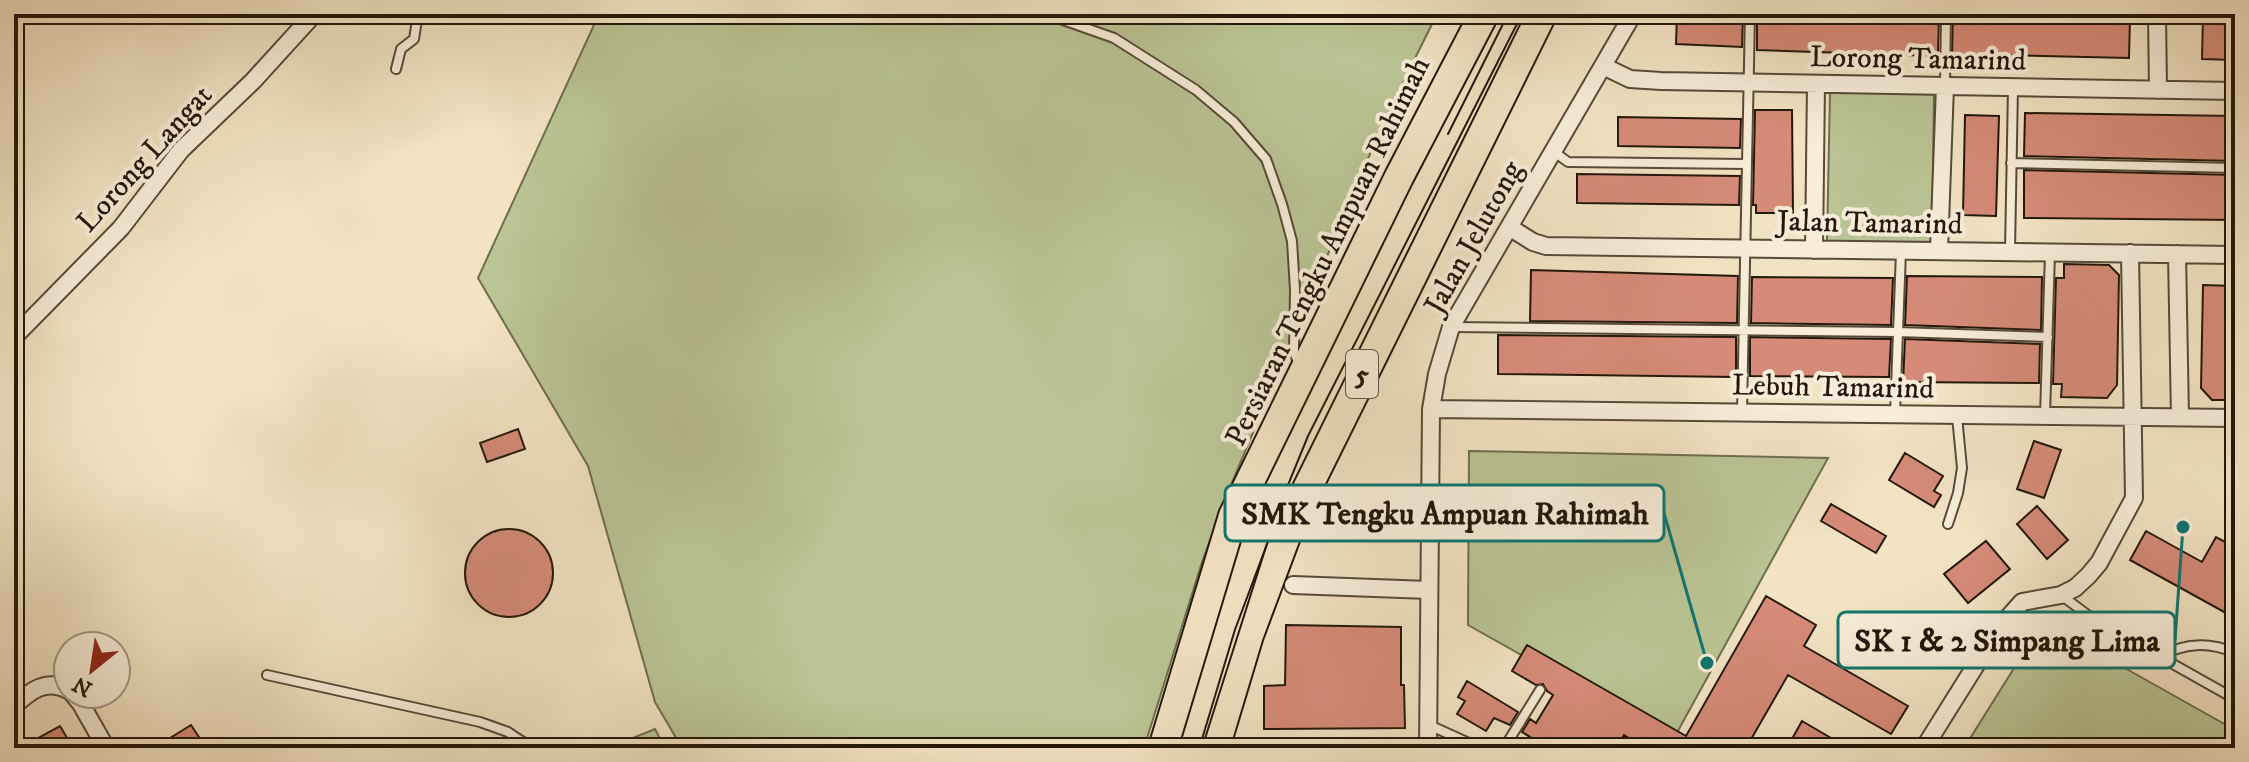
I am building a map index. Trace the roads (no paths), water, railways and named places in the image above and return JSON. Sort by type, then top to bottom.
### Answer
[{"type":"highway","name":"Persiaran Tengku Ampuan Rahimah","points":[[1163,748],[1233,516],[1399,177],[1484,14]]},
{"type":"highway","name":"5","points":[[1215,748],[1249,635],[1294,515],[1542,14]]},
{"type":"street","name":"Lorong Langat","points":[[14,337],[121,228],[181,150],[253,81],[314,14]]},
{"type":"street","name":"Jalan Jelutong","points":[[1428,748],[1431,409],[1437,374],[1451,327],[1633,14]]},
{"type":"street","points":[[2157,14],[2158,90]]},
{"type":"street","name":"Lorong Tamarind","points":[[1603,66],[1630,79],[2235,91]]},
{"type":"street","points":[[1814,250],[1816,84]]},
{"type":"street","points":[[1939,251],[1945,86]]},
{"type":"street","name":"Jalan Tamarind","points":[[1509,227],[1546,246],[2235,255]]},
{"type":"street","points":[[1924,748],[1999,628],[2022,602],[2061,595],[2075,588],[2099,563],[2134,498],[2130,253]]},
{"type":"street","points":[[2177,254],[2180,417]]},
{"type":"street","name":"Lebuh Tamarind","points":[[1431,409],[2235,418]]},
{"type":"street","points":[[1293,585],[1429,590]]},
{"type":"street","points":[[14,706],[30,692],[43,685],[52,685]]},
{"type":"street","points":[[84,710],[106,748]]},
{"type":"lane","points":[[396,69],[401,49],[414,39],[418,14]]},
{"type":"lane","points":[[1046,14],[1114,38],[1196,90],[1234,122],[1266,159],[1292,241],[1294,351],[1303,377]]},
{"type":"lane","points":[[1742,413],[1750,14]]},
{"type":"lane","points":[[1945,86],[1946,14]]},
{"type":"lane","points":[[2010,252],[2013,87]]},
{"type":"lane","points":[[1553,151],[1568,162],[1747,164]]},
{"type":"lane","points":[[2011,163],[2235,168]]},
{"type":"lane","points":[[1895,414],[1901,251]]},
{"type":"lane","points":[[2045,416],[2050,253]]},
{"type":"lane","points":[[1451,327],[1898,332],[2048,337]]},
{"type":"lane","points":[[1948,524],[1962,468],[1957,415]]},
{"type":"lane","points":[[2061,595],[2093,619],[2235,699]]},
{"type":"lane","points":[[2159,657],[2179,647],[2202,644],[2218,645],[2235,653]]},
{"type":"lane","points":[[267,675],[480,722],[508,732],[532,748]]},
{"type":"lane","points":[[1504,748],[1540,690]]},
{"type":"lane","points":[[1429,725],[1480,748]]},
{"type":"tram line","points":[[1448,134],[1508,14]]},
{"type":"tram line","points":[[1202,748],[1277,512],[1308,436],[1522,14]]},
{"type":"place","name":"SK 1 & 2 Simpang Lima","points":[[2183,527]]},
{"type":"place","name":"SMK Tengku Ampuan Rahimah","points":[[1707,663]]}]
